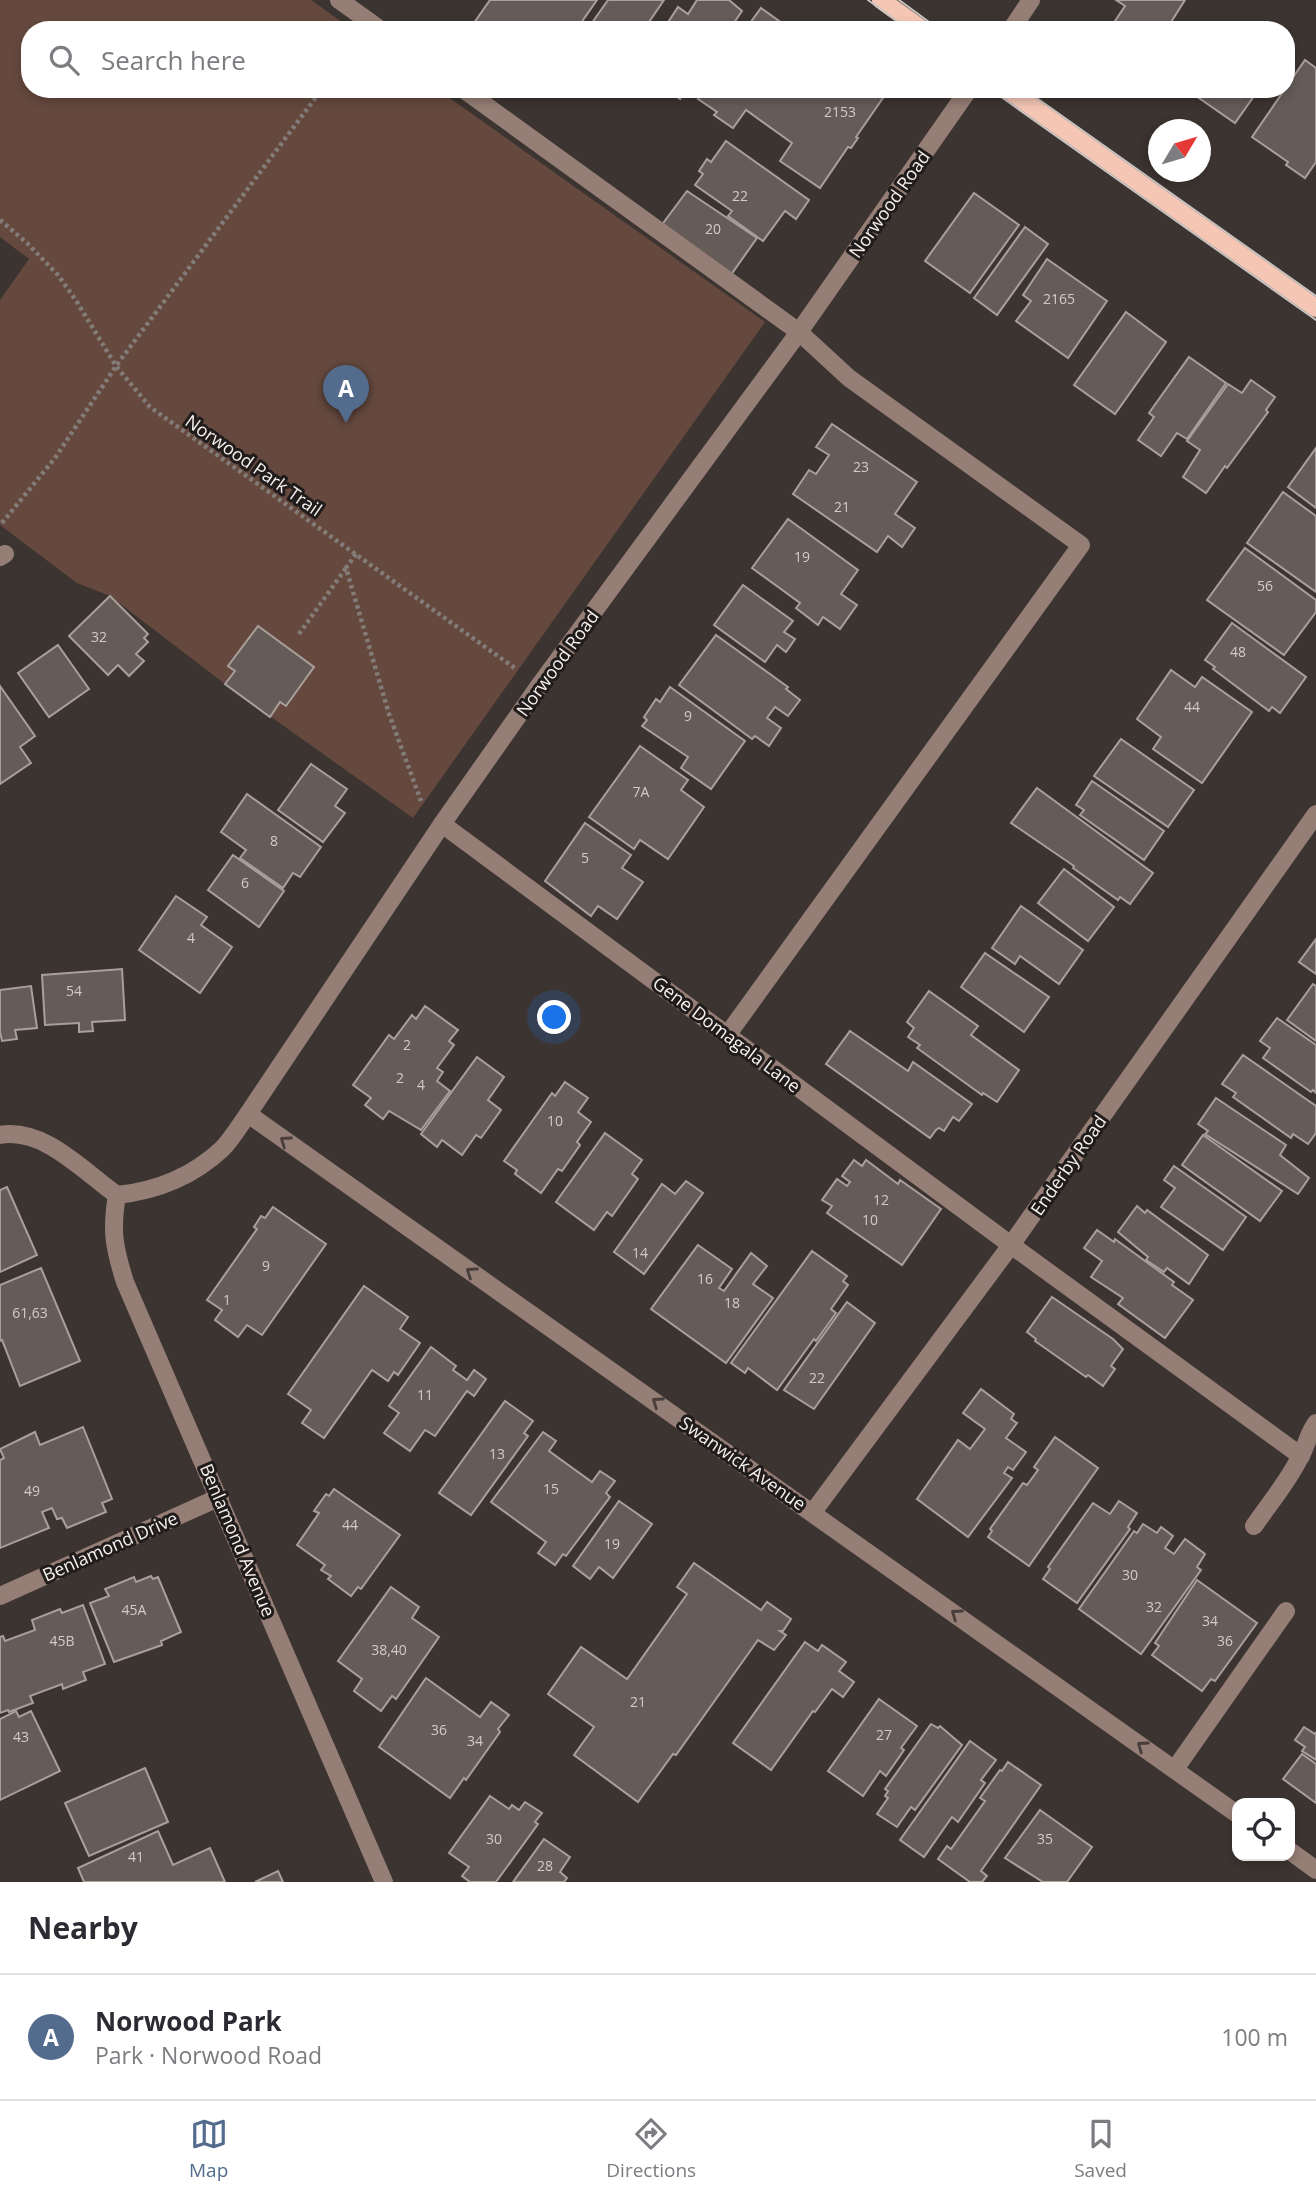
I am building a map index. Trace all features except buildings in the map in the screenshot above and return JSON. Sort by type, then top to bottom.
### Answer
[{"type":"main road","points":[[881,0],[910,21]]},
{"type":"main road","points":[[1020,98],[1316,308]]},
{"type":"street","points":[[339,0],[368,21]]},
{"type":"street","points":[[1017,21],[1031,0]]},
{"type":"street","points":[[475,98],[799,332],[849,378],[1081,545],[728,1034]]},
{"type":"street","name":"Norwood Road","points":[[117,1195],[170,1182],[222,1149],[539,686],[799,332],[963,98]]},
{"type":"street","name":"Enderby Road","points":[[813,1512],[1011,1245],[1316,814]]},
{"type":"street","name":"Gene Domagala Lane","points":[[442,824],[1301,1456]]},
{"type":"street","name":"Swanwick Avenue","points":[[248,1114],[1232,1810]]},
{"type":"street","points":[[0,1135],[9,1133],[29,1136],[55,1149],[117,1195]]},
{"type":"street","name":"Benlamond Avenue","points":[[117,1195],[113,1219],[114,1247],[125,1282],[384,1882]]},
{"type":"street","points":[[1254,1526],[1301,1456],[1307,1437],[1316,1423]]},
{"type":"street","name":"Benlamond Drive","points":[[0,1596],[220,1497]]},
{"type":"street","points":[[1175,1769],[1286,1611]]},
{"type":"street","points":[[1295,1855],[1316,1870]]},
{"type":"path","points":[[0,527],[55,458],[116,366],[315,98]]},
{"type":"path","name":"Norwood Park Trail","points":[[0,219],[58,275],[78,302],[116,366],[144,401],[163,418],[539,686]]},
{"type":"path","points":[[299,634],[356,554]]},
{"type":"path","points":[[346,568],[389,714],[413,783],[426,812],[442,824]]},
{"type":"shaded area","points":[[0,0],[311,0],[340,21],[21,21],[21,98],[450,98],[765,322],[413,818],[225,684],[110,596],[77,583],[0,525],[0,300],[29,259],[0,237]]},
{"type":"tram line","points":[[868,0],[897,21]]},
{"type":"tram line","points":[[899,0],[928,21]]},
{"type":"tram line","points":[[1003,98],[1316,320]]},
{"type":"tram line","points":[[1037,98],[1316,296]]},
{"type":"place","name":"Norwood Park","points":[[346,423]]}]
